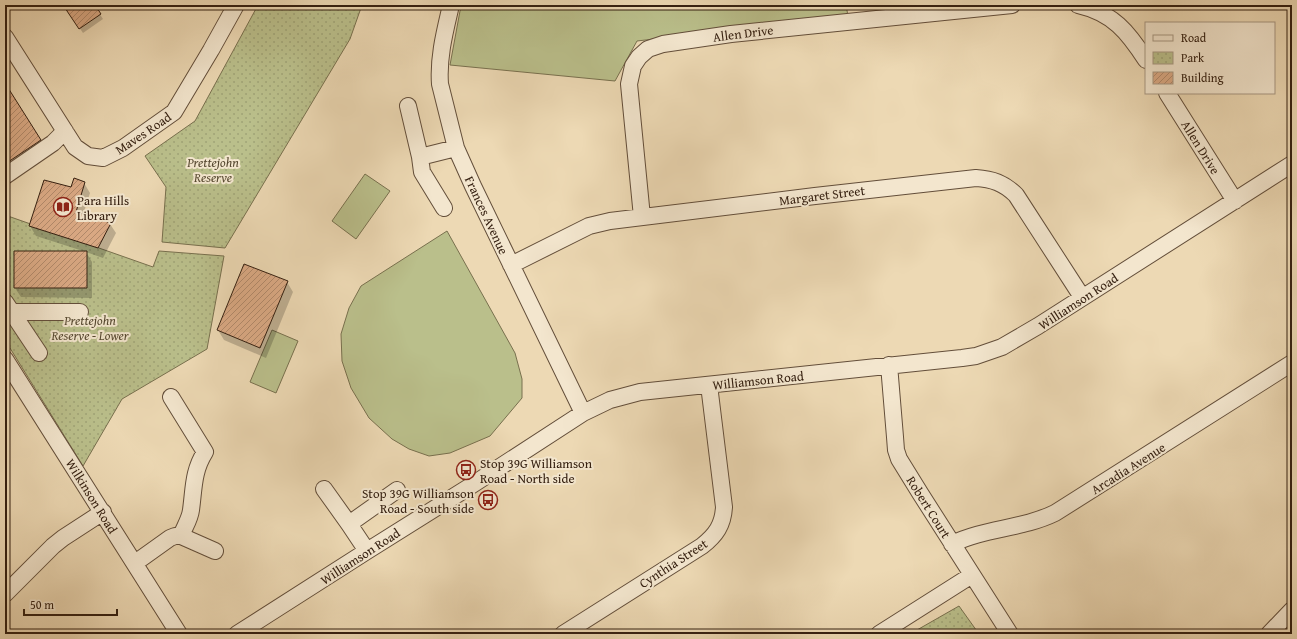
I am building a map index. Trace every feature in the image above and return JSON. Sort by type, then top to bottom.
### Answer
[{"type":"street","name":"Maves Road","points":[[5,37],[75,147],[82,153],[92,157],[103,158],[123,148],[170,116],[177,109],[236,5]]},
{"type":"street","name":"Frances Avenue","points":[[451,5],[445,30],[439,74],[440,84],[456,148],[583,413]]},
{"type":"street","name":"Allen Drive","points":[[642,217],[629,84],[633,66],[648,50],[663,44],[731,34],[1012,5]]},
{"type":"street","points":[[1083,6],[1101,13],[1119,25],[1128,34],[1145,59]]},
{"type":"street","name":"Allen Drive","points":[[1168,94],[1235,201]]},
{"type":"street","points":[[408,106],[422,172],[444,208]]},
{"type":"street","points":[[5,176],[53,143],[65,132]]},
{"type":"street","points":[[420,157],[456,148]]},
{"type":"street","name":"Williamson Road","points":[[237,634],[599,404],[640,392],[962,358],[986,353],[1002,347],[1038,326],[1292,164]]},
{"type":"street","name":"Margaret Street","points":[[511,265],[589,226],[610,221],[964,179],[985,179],[1001,183],[1009,188],[1016,196],[1082,298]]},
{"type":"street","points":[[8,307],[80,312]]},
{"type":"street","points":[[8,307],[38,353]]},
{"type":"street","name":"Wilkinson Road","points":[[5,359],[180,634]]},
{"type":"street","name":"Arcadia Avenue","points":[[952,544],[974,535],[1033,523],[1055,514],[1292,364]]},
{"type":"street","name":"Robert Court","points":[[889,365],[896,450],[899,459],[1010,634]]},
{"type":"street","name":"Cynthia Street","points":[[564,634],[702,546],[719,529],[723,519],[724,506],[710,385]]},
{"type":"street","points":[[171,397],[207,453],[199,463],[194,481],[191,511],[181,536]]},
{"type":"street","points":[[324,489],[367,551]]},
{"type":"street","points":[[349,524],[397,490]]},
{"type":"street","points":[[5,594],[53,546],[103,512]]},
{"type":"street","points":[[135,563],[175,536],[181,536],[215,551]]},
{"type":"street","points":[[879,634],[972,575]]},
{"type":"street","points":[[1269,634],[1292,610]]},
{"type":"green space","name":"Prettejohn Reserve","points":[[258,5],[362,5],[350,39],[225,248],[162,242],[166,187],[145,156],[195,121]]},
{"type":"green space","points":[[463,5],[846,5],[848,16],[637,41],[615,81],[450,65],[460,11]]},
{"type":"green space","points":[[365,174],[390,191],[356,239],[332,221]]},
{"type":"green space","name":"Prettejohn Reserve - Lower","points":[[5,215],[153,267],[159,251],[224,256],[207,349],[122,399],[83,466],[5,340]]},
{"type":"green space","points":[[447,231],[515,353],[522,379],[522,398],[490,436],[450,453],[429,456],[409,449],[392,439],[369,418],[351,388],[342,361],[341,334],[349,308],[361,286]]},
{"type":"green space","points":[[272,330],[298,341],[276,393],[250,382]]},
{"type":"green space","points":[[959,606],[979,634],[910,634]]},
{"type":"building","points":[[63,5],[95,5],[101,14],[79,29]]},
{"type":"building","points":[[5,83],[41,140],[5,164]]},
{"type":"building","points":[[74,178],[85,182],[76,212],[111,223],[98,248],[29,226],[44,180],[71,187]]},
{"type":"building","points":[[14,251],[87,251],[87,288],[14,288]]},
{"type":"building","points":[[244,264],[288,281],[260,348],[217,330]]},
{"type":"place","name":"Para Hills Library","points":[[63,207]]},
{"type":"place","name":"Stop 39G Williamson Road - North side","points":[[466,470]]},
{"type":"place","name":"Stop 39G Williamson Road - South side","points":[[488,500]]}]
